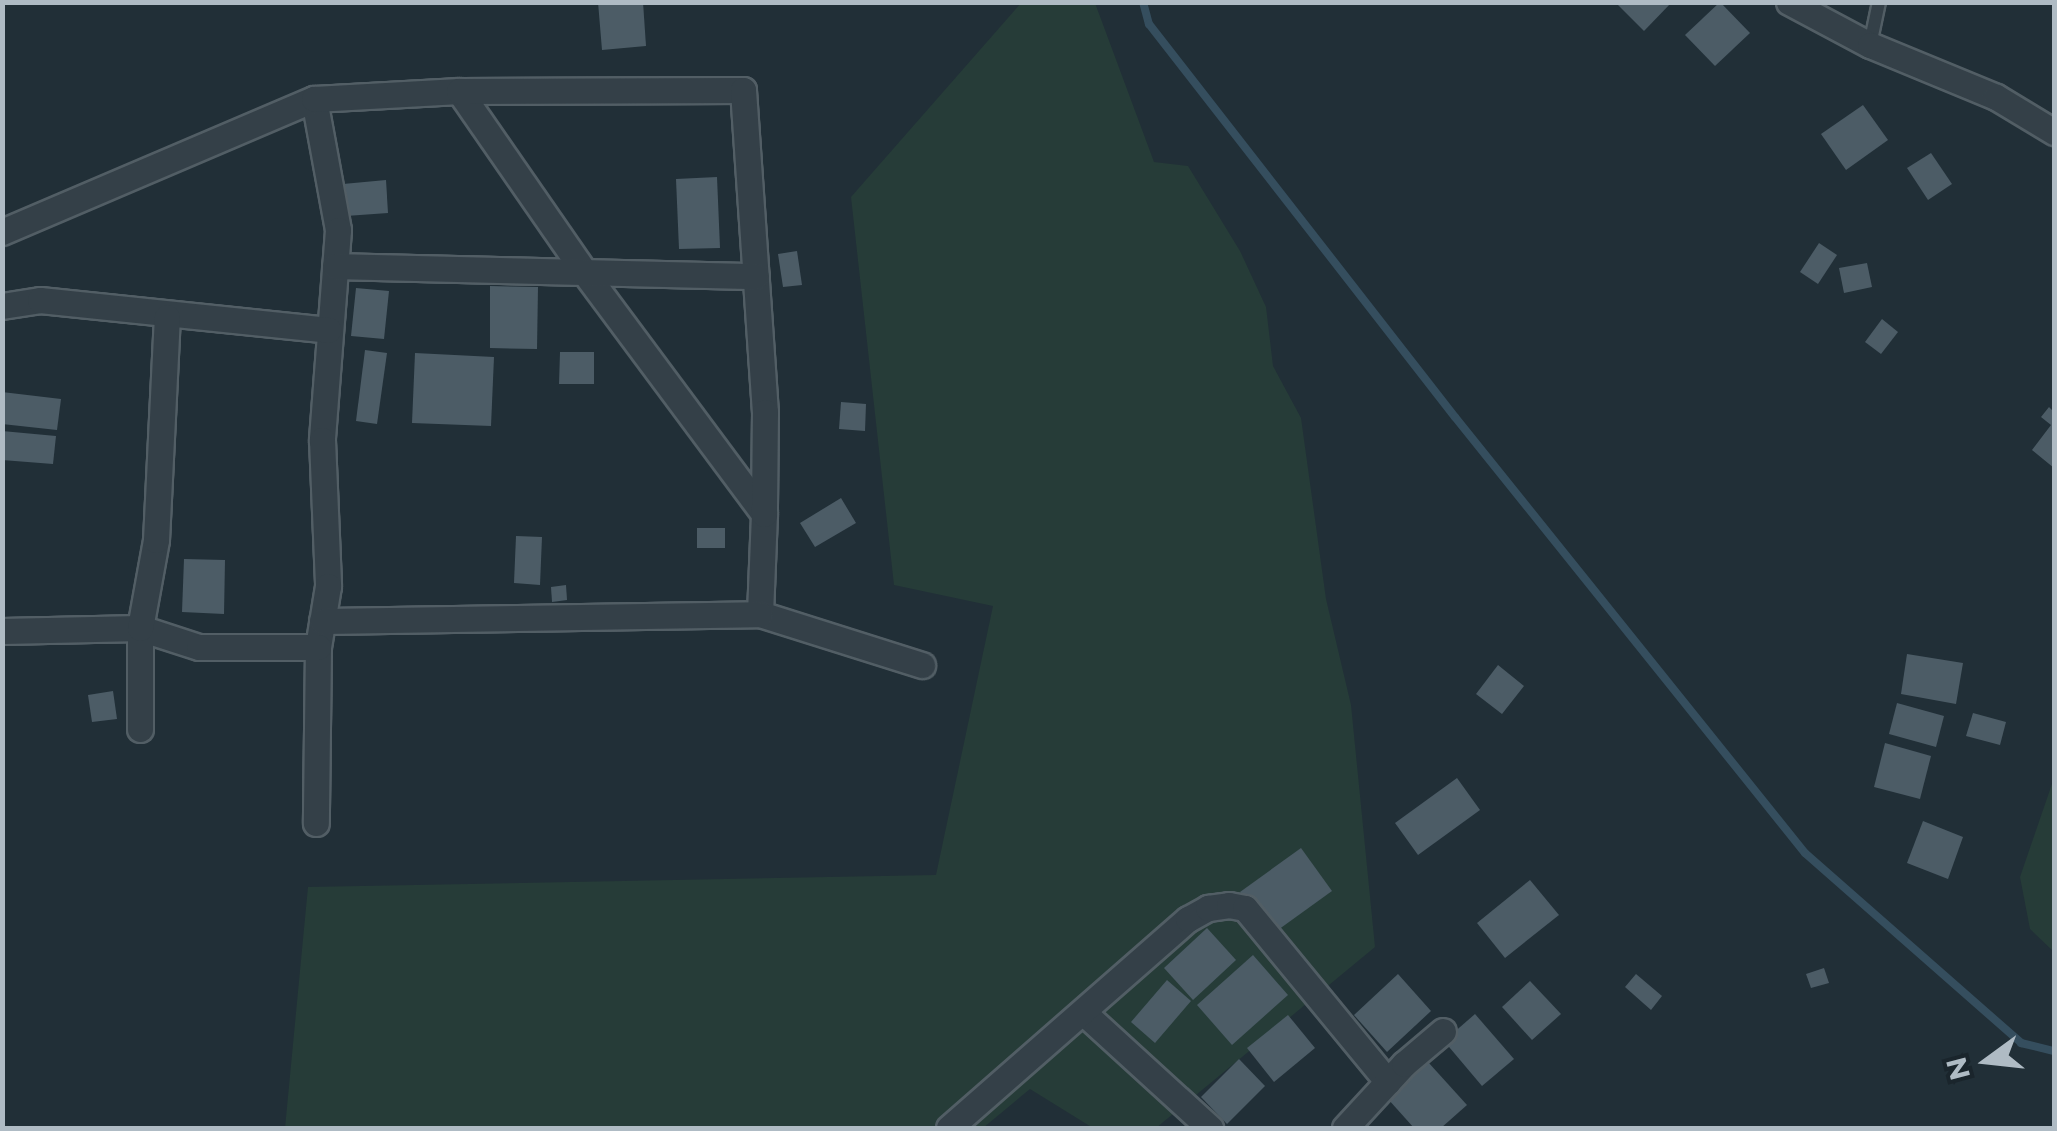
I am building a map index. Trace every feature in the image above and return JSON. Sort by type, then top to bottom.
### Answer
[{"type":"street","points":[[1790,2],[1870,45],[1996,98],[2054,132]]},
{"type":"street","points":[[2,232],[314,99],[458,92],[743,90],[766,412],[760,614]]},
{"type":"street","points":[[458,92],[585,273],[764,514]]},
{"type":"street","points":[[314,99],[338,230],[322,440],[328,586],[320,634],[316,823]]},
{"type":"street","points":[[334,266],[756,276]]},
{"type":"street","points":[[2,306],[40,300],[328,330]]},
{"type":"street","points":[[140,729],[140,628],[156,540],[166,316]]},
{"type":"street","points":[[2,632],[140,628],[200,646],[320,634],[760,614],[922,665]]},
{"type":"street","points":[[949,1128],[1084,1014],[1188,919],[1208,908],[1230,905],[1244,908],[1388,1082]]},
{"type":"street","points":[[1084,1014],[1210,1128]]},
{"type":"street","points":[[1345,1128],[1443,1031]]},
{"type":"lane","points":[[1870,45],[1879,2]]},
{"type":"green space","points":[[1021,3],[1095,3],[1154,162],[1188,166],[1240,251],[1266,307],[1273,366],[1301,418],[1326,599],[1351,705],[1375,947],[1156,1128],[1093,1128],[1030,1089],[983,1128],[285,1128],[308,887],[936,875],[993,606],[894,585],[851,197]]},
{"type":"green space","points":[[2054,778],[2054,952],[2030,929],[2020,877]]},
{"type":"building","points":[[598,2],[643,2],[646,46],[602,50]]},
{"type":"building","points":[[1615,2],[1672,2],[1644,31]]},
{"type":"building","points":[[1720,2],[1750,33],[1715,66],[1685,35]]},
{"type":"building","points":[[1863,105],[1888,140],[1846,170],[1821,134]]},
{"type":"building","points":[[1931,153],[1952,184],[1928,200],[1907,168]]},
{"type":"building","points":[[717,177],[720,248],[679,249],[676,179]]},
{"type":"building","points":[[386,180],[388,213],[346,216],[343,184]]},
{"type":"building","points":[[1819,243],[1837,255],[1818,284],[1800,272]]},
{"type":"building","points":[[797,251],[802,285],[783,287],[778,254]]},
{"type":"building","points":[[1867,263],[1872,287],[1844,293],[1839,268]]},
{"type":"building","points":[[490,286],[538,287],[537,349],[490,348]]},
{"type":"building","points":[[356,288],[389,291],[384,339],[351,336]]},
{"type":"building","points":[[1882,319],[1898,332],[1881,354],[1865,342]]},
{"type":"building","points":[[365,350],[387,353],[377,424],[356,421]]},
{"type":"building","points":[[560,352],[594,352],[594,384],[559,384]]},
{"type":"building","points":[[415,353],[494,357],[491,426],[412,423]]},
{"type":"building","points":[[2,392],[61,399],[57,430],[2,424]]},
{"type":"building","points":[[841,402],[866,404],[865,431],[839,429]]},
{"type":"building","points":[[2049,407],[2054,412],[2054,468],[2032,450],[2051,425],[2041,417]]},
{"type":"building","points":[[2,431],[56,436],[53,464],[2,460]]},
{"type":"building","points":[[841,498],[856,523],[815,547],[800,523]]},
{"type":"building","points":[[697,528],[725,528],[725,548],[697,548]]},
{"type":"building","points":[[516,536],[542,537],[540,585],[514,583]]},
{"type":"building","points":[[184,559],[225,560],[224,614],[182,612]]},
{"type":"building","points":[[566,585],[567,600],[552,602],[551,587]]},
{"type":"building","points":[[1907,654],[1963,663],[1956,704],[1901,694]]},
{"type":"building","points":[[1498,665],[1524,686],[1502,714],[1476,694]]},
{"type":"building","points":[[113,691],[117,719],[92,722],[88,695]]},
{"type":"building","points":[[1897,703],[1944,716],[1936,747],[1889,734]]},
{"type":"building","points":[[1973,713],[2006,722],[2000,745],[1966,736]]},
{"type":"building","points":[[1885,743],[1931,756],[1920,799],[1874,787]]},
{"type":"building","points":[[1457,778],[1480,810],[1418,855],[1395,823]]},
{"type":"building","points":[[1923,821],[1963,837],[1948,879],[1907,863]]},
{"type":"building","points":[[1301,848],[1332,891],[1271,935],[1240,892]]},
{"type":"building","points":[[1530,880],[1559,915],[1505,958],[1477,923]]},
{"type":"building","points":[[1207,928],[1236,960],[1193,1000],[1164,968]]},
{"type":"building","points":[[1253,955],[1288,995],[1232,1045],[1197,1005]]},
{"type":"building","points":[[1824,968],[1829,983],[1811,988],[1806,974]]},
{"type":"building","points":[[1398,974],[1431,1011],[1387,1052],[1354,1015]]},
{"type":"building","points":[[1636,974],[1662,996],[1651,1010],[1625,987]]},
{"type":"building","points":[[1167,980],[1191,1001],[1155,1043],[1131,1022]]},
{"type":"building","points":[[1530,981],[1561,1014],[1532,1040],[1502,1007]]},
{"type":"building","points":[[1475,1014],[1514,1059],[1482,1086],[1444,1041]]},
{"type":"building","points":[[1288,1015],[1315,1048],[1274,1082],[1247,1048]]},
{"type":"building","points":[[1239,1059],[1265,1086],[1227,1124],[1201,1097]]},
{"type":"building","points":[[1428,1062],[1467,1105],[1441,1128],[1414,1128],[1388,1099]]},
{"type":"waterway","points":[[1143,2],[1149,24],[1455,417],[1805,853],[2021,1043],[2054,1051]]}]
